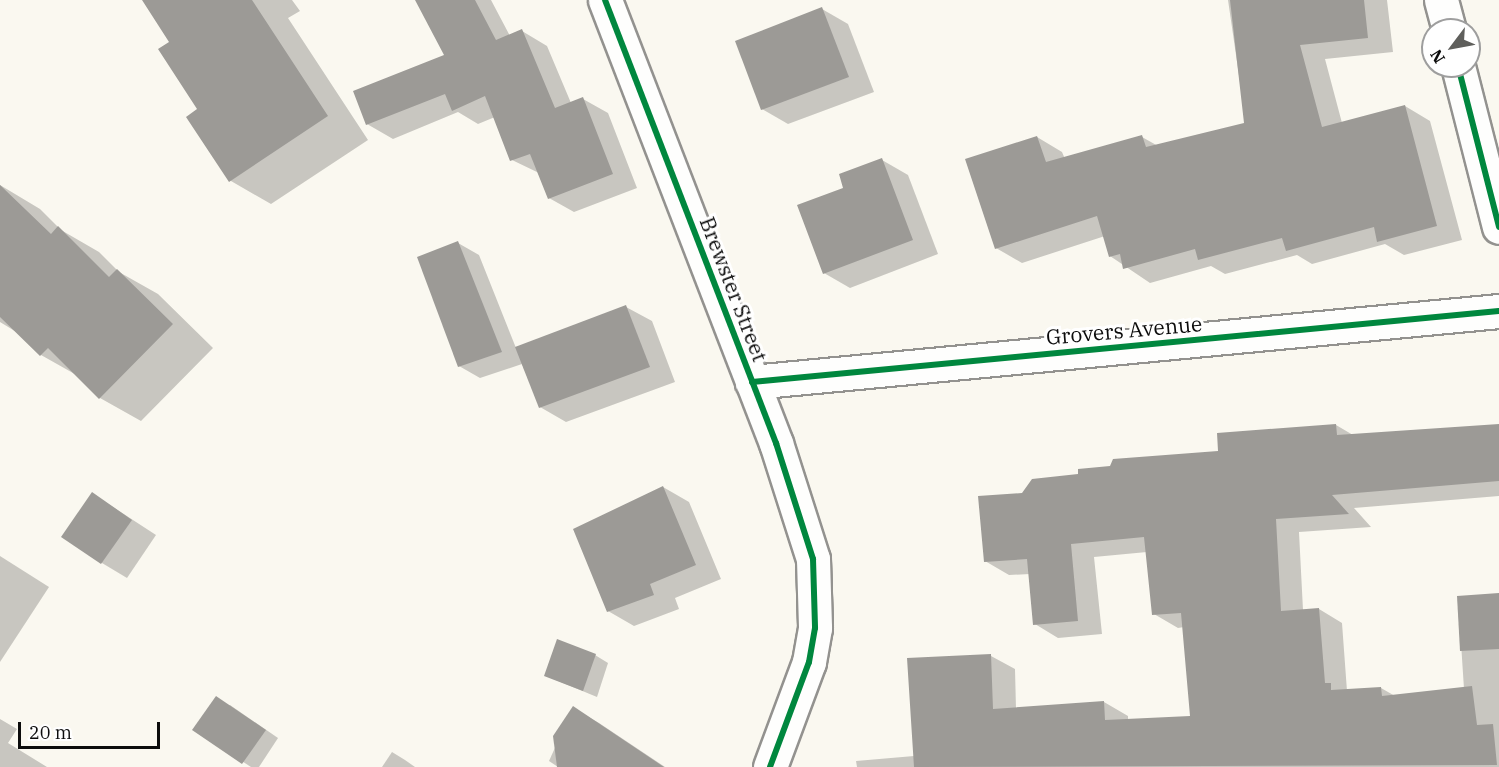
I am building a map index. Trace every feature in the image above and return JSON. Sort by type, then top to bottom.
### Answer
[{"type":"street","name":"Brewster Street","points":[[605,0],[800,510],[813,559],[816,596],[809,662],[770,767]]},
{"type":"street","points":[[1441,0],[1446,18]]},
{"type":"street","points":[[1461,78],[1499,227]]},
{"type":"street","name":"Grovers Avenue","points":[[752,382],[1499,311]]},
{"type":"building","points":[[142,0],[252,0],[328,116],[229,182],[186,117],[197,109],[158,49],[169,42]]},
{"type":"building","points":[[415,0],[475,0],[496,40],[522,29],[555,108],[583,97],[613,174],[548,199],[530,154],[510,161],[485,96],[452,111],[445,94],[366,125],[353,91],[444,55]]},
{"type":"building","points":[[1230,0],[1364,0],[1368,38],[1300,45],[1322,127],[1405,105],[1437,226],[1377,242],[1374,227],[1286,251],[1282,238],[1198,260],[1195,249],[1123,269],[1120,254],[1109,257],[1097,216],[995,249],[965,159],[1037,136],[1046,162],[1142,135],[1146,147],[1244,123]]},
{"type":"building","points":[[822,7],[849,77],[761,110],[735,41]]},
{"type":"building","points":[[882,158],[913,240],[823,274],[797,205],[843,188],[839,174]]},
{"type":"building","points":[[0,185],[51,234],[58,226],[109,277],[117,269],[173,324],[99,399],[48,348],[40,356],[0,317]]},
{"type":"building","points":[[458,241],[502,352],[458,367],[417,257]]},
{"type":"building","points":[[626,305],[650,367],[539,408],[515,347]]},
{"type":"building","points":[[1336,424],[1337,435],[1499,424],[1499,481],[1332,495],[1349,514],[1276,519],[1281,611],[1319,608],[1325,683],[1331,683],[1331,690],[1381,687],[1382,696],[1472,686],[1477,725],[1493,724],[1497,765],[914,767],[907,658],[991,654],[993,709],[1104,701],[1105,720],[1190,716],[1181,613],[1152,615],[1144,537],[1071,544],[1078,621],[1033,625],[1027,559],[984,562],[978,496],[1022,493],[1032,479],[1078,474],[1078,469],[1110,466],[1113,459],[1218,451],[1217,433]]},
{"type":"building","points":[[663,486],[696,565],[650,584],[654,595],[607,612],[573,529]]},
{"type":"building","points":[[92,492],[132,520],[101,564],[61,537]]},
{"type":"building","points":[[1499,593],[1499,649],[1460,651],[1457,596]]},
{"type":"building","points":[[557,639],[596,654],[583,691],[544,676]]},
{"type":"building","points":[[216,696],[266,730],[242,764],[192,730]]},
{"type":"building","points":[[573,706],[664,767],[557,767],[553,736]]},
{"type":"cycle path","points":[[605,0],[776,443],[813,559],[815,628],[809,662],[770,767]]},
{"type":"cycle path","points":[[1461,78],[1499,227]]},
{"type":"cycle path","points":[[752,382],[1499,311]]}]
